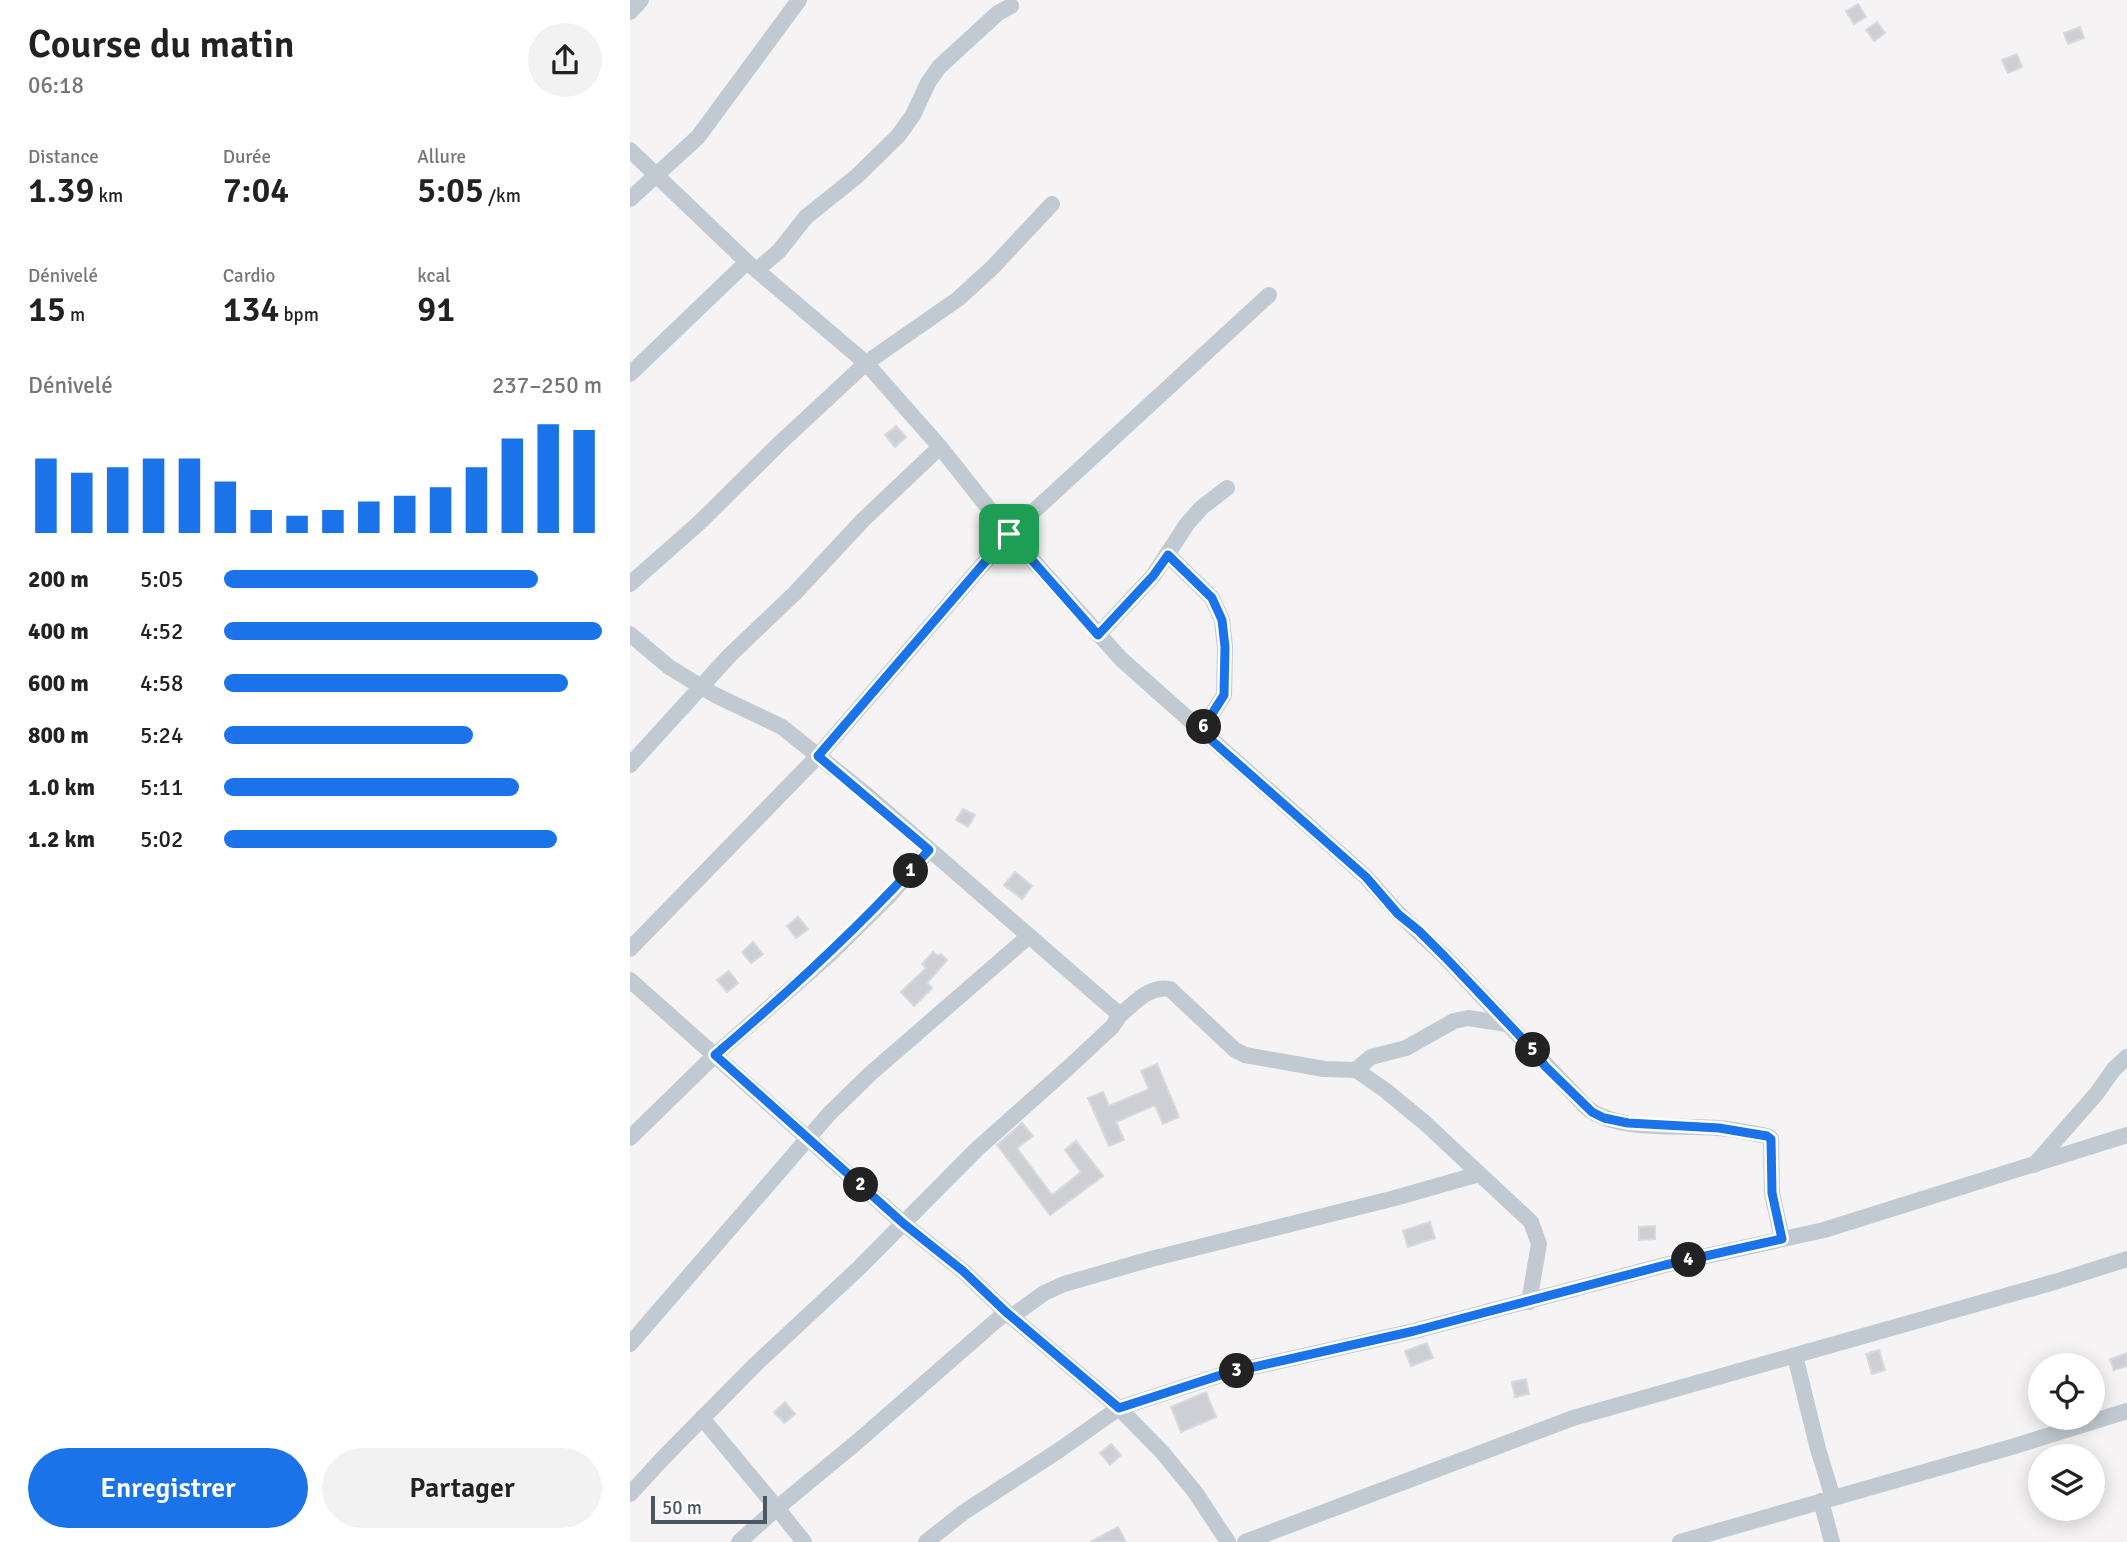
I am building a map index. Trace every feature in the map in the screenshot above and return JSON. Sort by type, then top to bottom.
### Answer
[{"type":"street","points":[[630,12],[640,0]]},
{"type":"street","points":[[630,199],[698,138],[799,0]]},
{"type":"street","points":[[630,374],[752,266],[779,251],[806,217],[857,176],[898,135],[913,115],[939,67],[998,13],[1012,6]]},
{"type":"street","points":[[630,150],[752,266],[866,363],[940,447],[1009,534],[1121,659],[1347,859],[1586,1107],[1604,1118],[1628,1123],[1719,1128],[1767,1136],[1771,1139],[1772,1193],[1782,1239]]},
{"type":"street","points":[[630,584],[699,523],[866,363],[958,299],[992,268],[1052,204]]},
{"type":"street","points":[[630,949],[818,756],[1009,534],[1269,295]]},
{"type":"street","points":[[630,765],[701,685],[795,593],[863,520],[940,447]]},
{"type":"street","points":[[1098,635],[1143,587],[1168,555],[1187,524],[1227,488]]},
{"type":"street","points":[[1168,555],[1212,598],[1222,620],[1225,647],[1224,695],[1201,731]]},
{"type":"street","points":[[630,635],[669,667],[744,710],[782,727],[1003,912],[1120,1015]]},
{"type":"street","points":[[630,1138],[715,1055],[829,955],[889,896],[929,850]]},
{"type":"street","points":[[630,1344],[829,1114],[870,1074],[1029,936]]},
{"type":"street","points":[[630,980],[904,1224],[963,1271],[1008,1315],[1119,1408],[1187,1482],[1228,1542]]},
{"type":"street","points":[[630,1494],[702,1418],[904,1224],[977,1149],[1112,1027],[1120,1015],[1148,992],[1160,987],[1170,989],[1235,1050],[1245,1055],[1324,1069],[1356,1070],[1385,1090],[1526,1215],[1539,1244],[1529,1302]]},
{"type":"street","points":[[1356,1070],[1371,1057],[1406,1048],[1440,1028],[1468,1017],[1484,1000]]},
{"type":"street","points":[[1468,1017],[1507,1024]]},
{"type":"street","points":[[2034,1165],[2097,1093],[2113,1069],[2127,1058]]},
{"type":"street","points":[[926,1542],[964,1512],[1119,1408],[1240,1370],[1353,1346],[1665,1265],[1824,1230],[2127,1135]]},
{"type":"street","points":[[739,1542],[1008,1315],[1044,1293],[1065,1284],[1151,1259],[1395,1198],[1479,1174]]},
{"type":"street","points":[[1245,1542],[1573,1418],[2058,1282],[2127,1259]]},
{"type":"street","points":[[1795,1356],[1818,1449],[1832,1542]]},
{"type":"street","points":[[1680,1542],[2127,1411]]},
{"type":"street","points":[[702,1418],[804,1542]]},
{"type":"building","points":[[1858,4],[1866,17],[1854,24],[1846,11]]},
{"type":"building","points":[[1877,22],[1885,33],[1874,41],[1866,30]]},
{"type":"building","points":[[2080,27],[2084,38],[2068,44],[2064,33]]},
{"type":"building","points":[[2017,54],[2022,67],[2008,73],[2002,60]]},
{"type":"building","points":[[896,426],[906,437],[895,447],[885,435]]},
{"type":"building","points":[[963,809],[975,815],[968,827],[956,820]]},
{"type":"building","points":[[1015,872],[1032,886],[1022,899],[1004,885]]},
{"type":"building","points":[[798,917],[808,929],[796,938],[787,926]]},
{"type":"building","points":[[753,942],[763,954],[751,963],[742,952]]},
{"type":"building","points":[[933,952],[938,956],[941,954],[947,960],[927,983],[932,988],[914,1006],[901,992],[926,968],[922,964]]},
{"type":"building","points":[[729,971],[738,983],[727,992],[717,980]]},
{"type":"building","points":[[1157,1064],[1179,1117],[1163,1124],[1155,1105],[1116,1122],[1124,1140],[1109,1146],[1088,1098],[1103,1092],[1109,1106],[1149,1089],[1141,1071]]},
{"type":"building","points":[[1022,1123],[1033,1136],[1017,1148],[1052,1195],[1081,1172],[1065,1150],[1076,1141],[1103,1176],[1050,1215],[997,1145]]},
{"type":"building","points":[[1430,1222],[1435,1238],[1408,1247],[1403,1231]]},
{"type":"building","points":[[1655,1226],[1655,1239],[1639,1240],[1639,1227]]},
{"type":"building","points":[[1427,1343],[1433,1358],[1411,1366],[1405,1351]]},
{"type":"building","points":[[1879,1350],[1885,1370],[1872,1374],[1866,1354]]},
{"type":"building","points":[[2127,1353],[2127,1366],[2114,1370],[2110,1359]]},
{"type":"building","points":[[1526,1379],[1529,1394],[1515,1397],[1512,1382]]},
{"type":"building","points":[[1206,1392],[1216,1417],[1181,1432],[1171,1407]]},
{"type":"building","points":[[785,1402],[795,1414],[784,1423],[774,1412]]},
{"type":"building","points":[[1111,1444],[1121,1455],[1110,1465],[1100,1453]]},
{"type":"building","points":[[1118,1527],[1126,1542],[1090,1542]]},
{"type":"route","points":[[1009,534],[1098,635],[1153,576],[1168,555],[1212,598],[1218,606],[1222,620],[1225,647],[1224,695],[1201,731],[1366,877],[1398,914],[1445,957],[1546,1067],[1592,1112],[1604,1118],[1628,1123],[1719,1128],[1767,1136],[1771,1139],[1772,1193],[1782,1239],[1665,1265],[1608,1282],[1340,1349],[1227,1373],[1119,1408],[1006,1312],[963,1271],[904,1224],[715,1055],[829,955],[889,896],[929,850],[818,756],[1009,534]]}]
